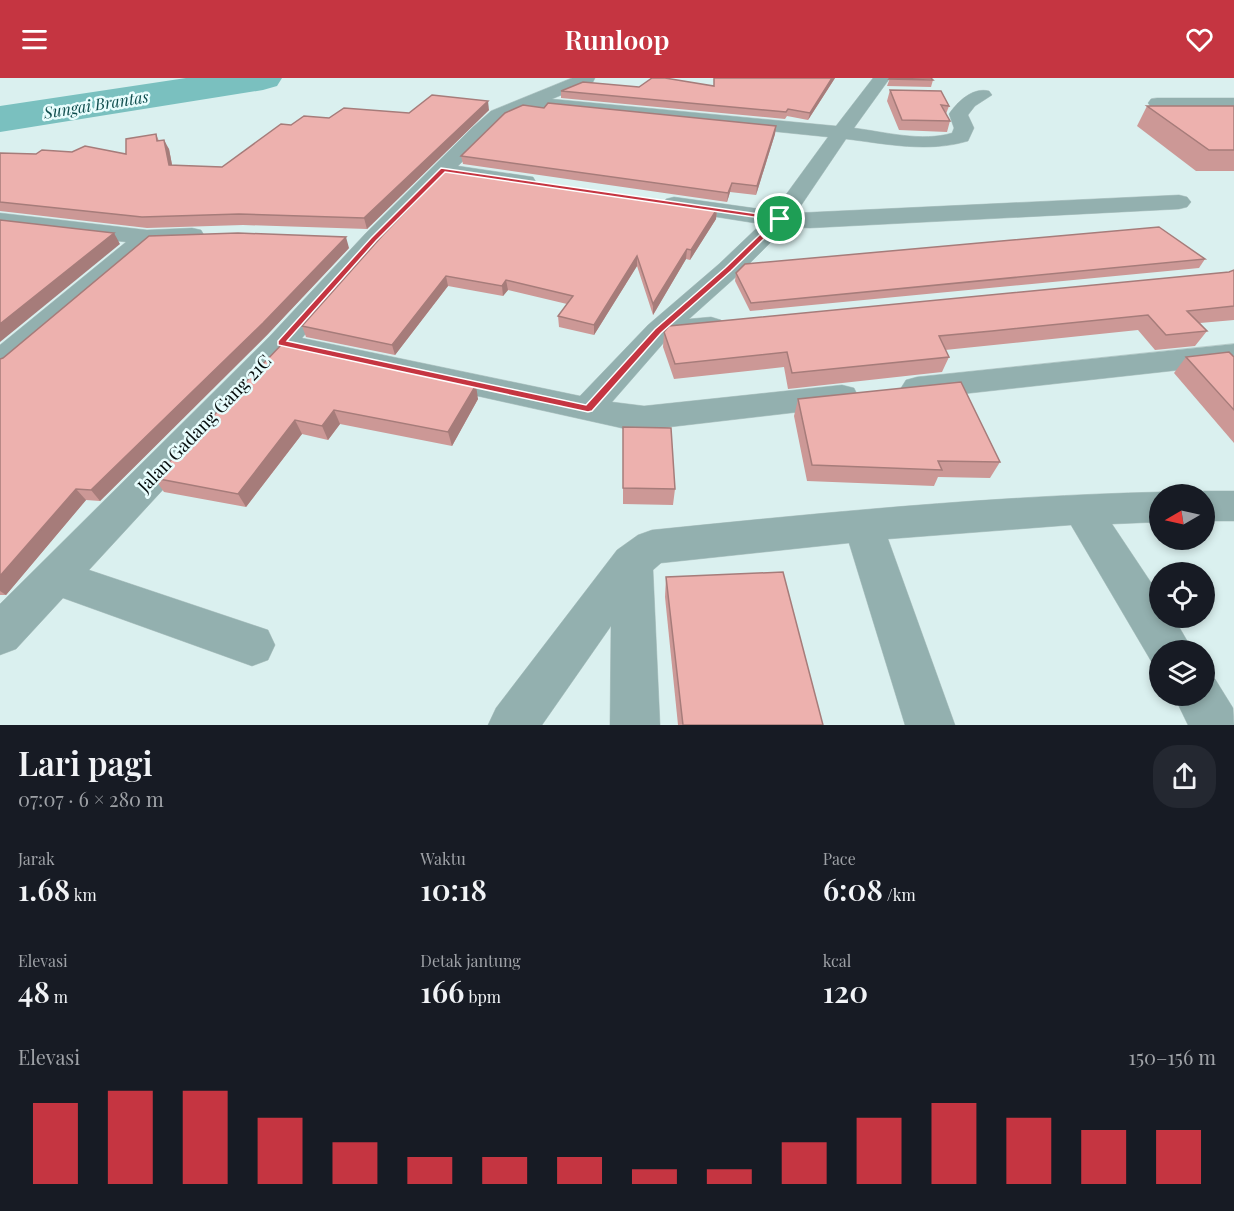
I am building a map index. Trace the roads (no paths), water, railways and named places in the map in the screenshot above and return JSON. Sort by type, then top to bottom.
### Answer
[{"type":"street","name":"Jalan Gadang Gang 21C","points":[[0,634],[281,343],[374,239],[480,131],[498,115],[587,78]]},
{"type":"street","points":[[588,408],[658,331],[728,270],[780,219],[840,132],[858,113],[868,93],[886,86]]},
{"type":"street","points":[[533,102],[921,142],[944,142],[961,137],[964,128],[958,114],[984,87]]},
{"type":"street","points":[[955,96],[984,87]]},
{"type":"street","points":[[1157,103],[1234,103]]},
{"type":"street","points":[[443,170],[550,185]]},
{"type":"street","points":[[656,201],[780,219],[810,221],[1179,202]]},
{"type":"street","points":[[0,220],[147,237],[220,234]]},
{"type":"street","points":[[0,361],[147,237]]},
{"type":"street","points":[[338,238],[374,239]]},
{"type":"street","points":[[658,331],[741,323]]},
{"type":"street","points":[[281,343],[609,414],[644,418],[1234,354]]},
{"type":"street","points":[[1215,506],[1234,506]]},
{"type":"street","points":[[513,725],[632,563],[652,547],[863,525],[1081,508],[1149,507]]},
{"type":"street","points":[[1081,508],[1163,640]]},
{"type":"street","points":[[863,525],[930,725]]},
{"type":"street","points":[[632,563],[635,725]]},
{"type":"street","points":[[56,577],[252,645]]},
{"type":"waterway","name":"Sungai Brantas","points":[[0,119],[263,78]]}]
